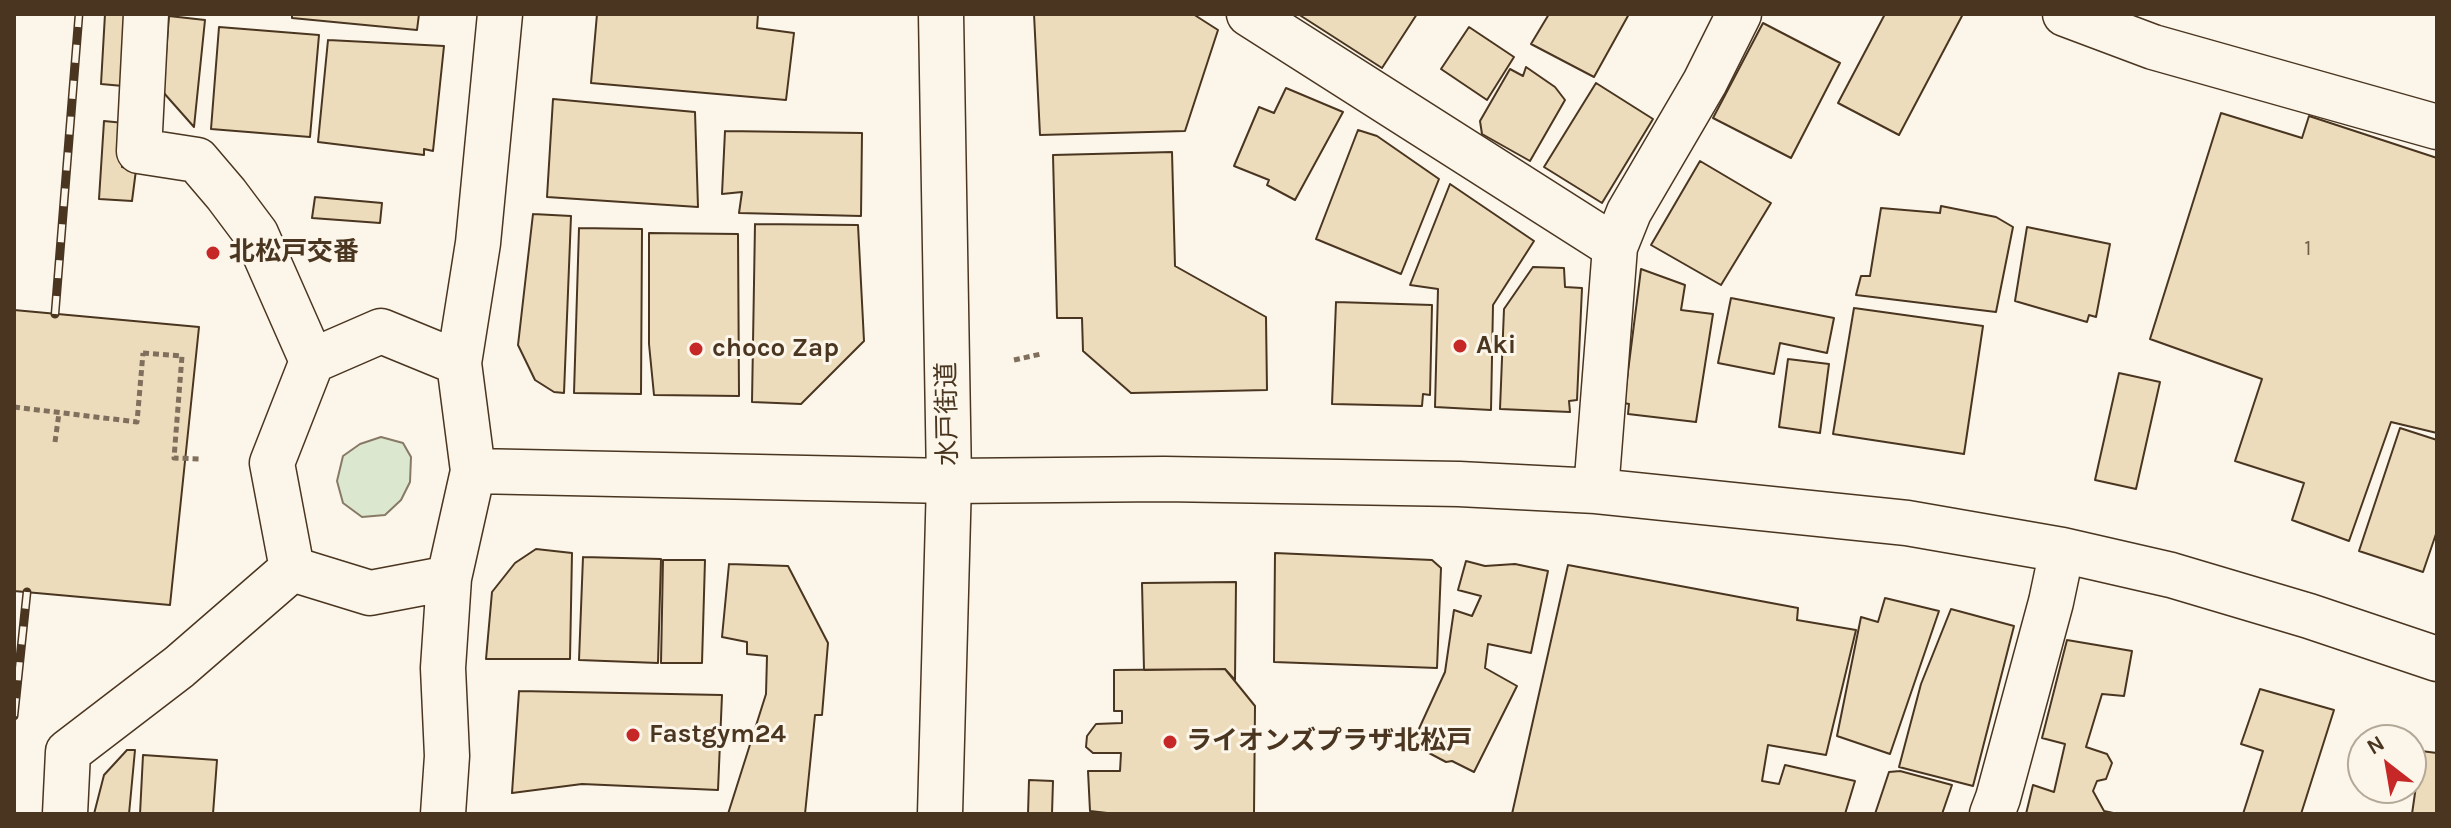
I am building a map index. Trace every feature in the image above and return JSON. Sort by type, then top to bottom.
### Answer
[{"type":"main road","points":[[146,14],[139,151],[197,160],[226,194],[256,234],[312,361]]},
{"type":"main road","points":[[443,814],[447,756],[443,668],[449,578],[473,471],[459,363],[478,243],[500,14]]},
{"type":"main road","name":"水戸街道","points":[[940,814],[949,481],[941,14]]},
{"type":"main road","points":[[1249,14],[1615,247]]},
{"type":"main road","points":[[1596,491],[1615,247],[1629,212],[1705,82],[1739,14]]},
{"type":"main road","points":[[2065,14],[2153,47],[2437,127]]},
{"type":"main road","points":[[292,569],[272,463],[312,361],[381,331],[459,363]]},
{"type":"main road","points":[[473,471],[949,481],[1179,479],[1459,484],[1596,491],[1907,523],[2062,550],[2171,575],[2309,616],[2434,648]]},
{"type":"main road","points":[[1992,814],[2051,602],[2062,550]]},
{"type":"main road","points":[[292,569],[370,593],[449,578]]},
{"type":"main road","points":[[65,814],[68,752],[179,667],[292,569]]},
{"type":"path","points":[[14,407],[137,422],[143,353],[182,356],[174,458],[202,459]]},
{"type":"path","points":[[1014,360],[1041,354]]},
{"type":"path","points":[[55,442],[59,413]]},
{"type":"green space","points":[[381,437],[403,443],[411,457],[410,482],[401,500],[385,515],[362,517],[343,503],[337,481],[343,456],[360,444]]},
{"type":"building","points":[[105,14],[126,14],[123,86],[101,84]]},
{"type":"building","points":[[292,14],[419,14],[417,30],[292,18]]},
{"type":"building","points":[[597,14],[758,14],[757,28],[794,33],[786,100],[591,83]]},
{"type":"building","points":[[1034,14],[1193,14],[1218,30],[1185,131],[1040,135]]},
{"type":"building","points":[[1298,14],[1417,14],[1382,68]]},
{"type":"building","points":[[1549,14],[1629,14],[1594,77],[1531,44]]},
{"type":"building","points":[[1885,14],[1963,14],[1899,135],[1838,103]]},
{"type":"building","points":[[169,16],[205,20],[194,127],[163,92]]},
{"type":"building","points":[[1763,23],[1840,63],[1791,158],[1713,118]]},
{"type":"building","points":[[219,27],[319,35],[310,137],[211,129]]},
{"type":"building","points":[[1469,27],[1514,57],[1487,100],[1441,69]]},
{"type":"building","points":[[328,40],[444,46],[433,151],[424,149],[424,155],[318,142]]},
{"type":"building","points":[[1526,67],[1555,87],[1565,100],[1530,161],[1482,134],[1480,121],[1510,69],[1523,76]]},
{"type":"building","points":[[1596,83],[1653,119],[1602,203],[1544,167]]},
{"type":"building","points":[[1286,88],[1343,112],[1295,200],[1267,185],[1269,180],[1234,166],[1259,107],[1274,113]]},
{"type":"building","points":[[553,99],[695,112],[698,207],[547,197]]},
{"type":"building","points":[[2221,113],[2302,138],[2309,116],[2437,158],[2437,433],[2391,422],[2349,541],[2292,520],[2304,483],[2235,461],[2262,379],[2150,339]]},
{"type":"building","points":[[104,121],[124,123],[122,167],[136,170],[132,201],[99,199]]},
{"type":"building","points":[[1358,130],[1377,136],[1439,179],[1401,274],[1316,239]]},
{"type":"building","points":[[725,131],[862,133],[861,216],[739,213],[742,192],[722,194]]},
{"type":"building","points":[[1172,152],[1175,266],[1266,317],[1267,390],[1131,393],[1083,351],[1082,318],[1057,318],[1053,155]]},
{"type":"building","points":[[1700,161],[1771,203],[1721,285],[1651,245]]},
{"type":"building","points":[[1450,184],[1534,241],[1493,305],[1491,410],[1435,407],[1438,289],[1410,285]]},
{"type":"building","points":[[315,197],[382,203],[380,223],[312,218]]},
{"type":"building","points":[[1941,206],[1996,217],[2013,227],[1996,312],[1856,295],[1861,276],[1870,276],[1881,208],[1940,213]]},
{"type":"building","points":[[533,214],[571,216],[564,393],[554,392],[535,380],[518,345]]},
{"type":"building","points":[[755,224],[858,225],[864,341],[801,404],[752,402]]},
{"type":"building","points":[[2027,227],[2110,244],[2096,317],[2089,315],[2087,322],[2015,301]]},
{"type":"building","points":[[579,228],[642,229],[641,394],[574,393]]},
{"type":"building","points":[[649,233],[738,234],[739,396],[654,395],[649,344]]},
{"type":"building","points":[[1533,267],[1564,268],[1565,287],[1582,288],[1577,400],[1569,401],[1570,412],[1500,409],[1504,309]]},
{"type":"building","points":[[1641,269],[1685,285],[1681,310],[1713,314],[1696,422],[1628,414],[1629,404],[1624,403]]},
{"type":"building","points":[[1731,298],[1834,318],[1827,353],[1780,343],[1774,374],[1718,363]]},
{"type":"building","points":[[1336,302],[1432,305],[1430,395],[1423,394],[1422,406],[1332,404]]},
{"type":"building","points":[[1854,308],[1983,326],[1964,454],[1833,434]]},
{"type":"building","points":[[14,310],[199,327],[170,605],[14,591]]},
{"type":"building","points":[[1788,359],[1829,364],[1820,433],[1779,427]]},
{"type":"building","points":[[2119,373],[2160,382],[2136,489],[2095,480]]},
{"type":"building","points":[[2400,428],[2437,440],[2437,531],[2423,572],[2359,551]]},
{"type":"building","points":[[536,549],[572,553],[570,659],[486,659],[492,592],[515,563]]},
{"type":"building","points":[[1275,553],[1432,560],[1441,568],[1437,668],[1274,662]]},
{"type":"building","points":[[583,557],[661,559],[658,663],[579,660]]},
{"type":"building","points":[[663,560],[705,560],[702,663],[661,663]]},
{"type":"building","points":[[1466,561],[1485,566],[1515,564],[1548,571],[1531,653],[1488,644],[1485,668],[1517,686],[1474,772],[1452,761],[1446,762],[1412,744],[1445,672],[1454,610],[1472,616],[1481,596],[1458,590]]},
{"type":"building","points":[[729,564],[788,566],[828,643],[822,715],[815,715],[805,814],[728,814],[766,694],[767,656],[747,654],[747,642],[722,637]]},
{"type":"building","points":[[1568,565],[1798,608],[1797,620],[1856,630],[1826,755],[1768,745],[1762,781],[1779,784],[1785,765],[1855,781],[1845,814],[1512,814]]},
{"type":"building","points":[[1236,582],[1235,680],[1225,669],[1144,670],[1142,583]]},
{"type":"building","points":[[1885,598],[1939,611],[1890,754],[1837,736],[1861,617],[1878,622]]},
{"type":"building","points":[[1951,609],[2014,626],[1973,786],[1899,767],[1921,684]]},
{"type":"building","points":[[2067,640],[2132,651],[2124,696],[2102,694],[2086,747],[2107,754],[2112,763],[2106,779],[2097,781],[2093,791],[2104,811],[2118,814],[2026,814],[2033,785],[2054,792],[2065,744],[2042,738]]},
{"type":"building","name":"ライオンズプラザ北松戸","points":[[1225,669],[1255,706],[1254,814],[1116,814],[1090,811],[1088,771],[1120,771],[1121,753],[1093,753],[1086,747],[1087,736],[1096,724],[1122,723],[1122,711],[1114,711],[1114,670]]},
{"type":"building","points":[[2260,689],[2334,710],[2301,814],[2243,814],[2263,751],[2241,744]]},
{"type":"building","points":[[519,691],[722,695],[718,790],[582,784],[512,793]]},
{"type":"building","points":[[127,750],[135,750],[129,814],[94,814],[104,775]]},
{"type":"building","points":[[2427,752],[2437,753],[2437,814],[2412,814],[2413,804],[2427,804]]},
{"type":"building","points":[[143,755],[217,760],[213,814],[140,814]]},
{"type":"building","points":[[1900,771],[1952,785],[1942,814],[1875,814],[1889,772]]},
{"type":"building","points":[[1029,780],[1053,781],[1052,814],[1028,814]]},
{"type":"railway","points":[[55,314],[79,14]]},
{"type":"railway","points":[[14,716],[27,592]]},
{"type":"place","name":"北松戸交番","points":[[213,253]]},
{"type":"place","name":"Aki","points":[[1460,346]]},
{"type":"place","name":"choco Zap","points":[[696,349]]},
{"type":"place","name":"Fastgym24","points":[[633,735]]},
{"type":"place","name":"ライオンズプラザ北松戸","points":[[1170,742]]}]
